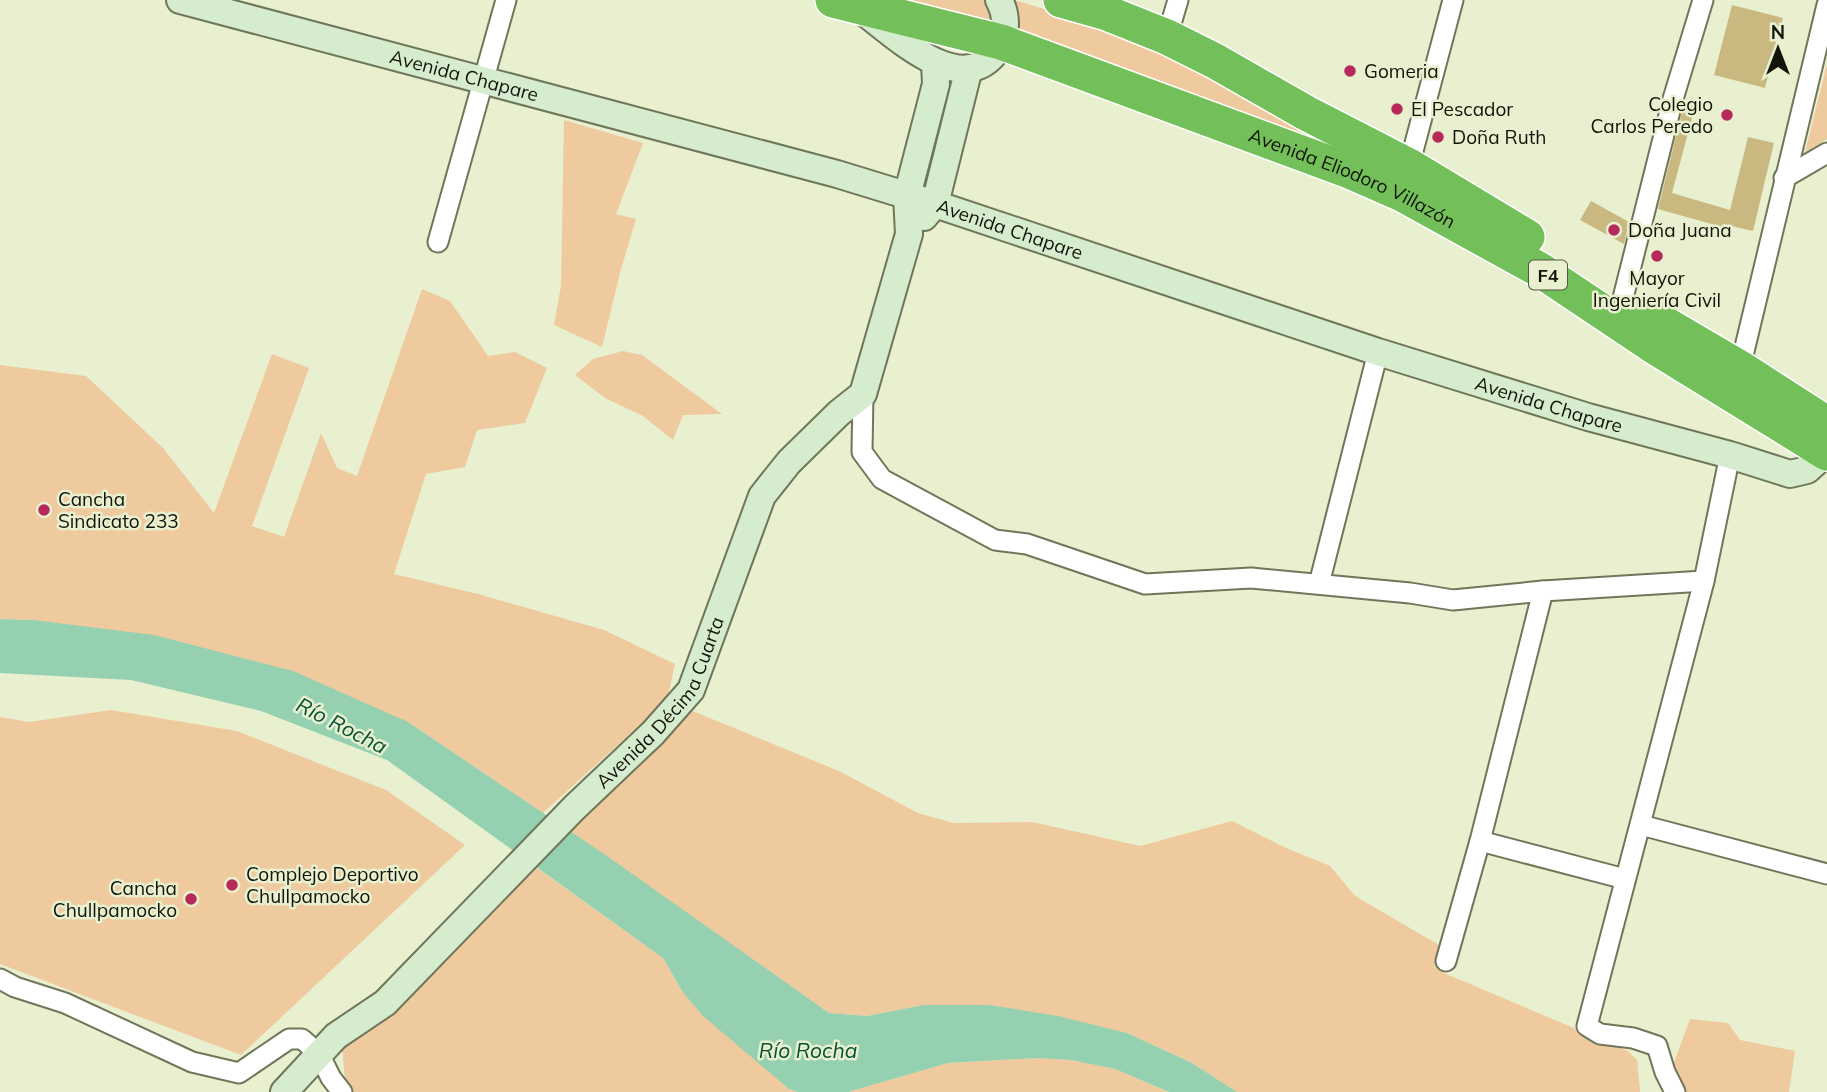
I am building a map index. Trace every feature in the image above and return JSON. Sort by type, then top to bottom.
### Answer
[{"type":"highway","name":"Avenida Eliodoro Villazón","points":[[1061,0],[1107,13],[1167,37],[1409,166],[1740,368],[1827,443]]},
{"type":"highway","name":"Avenida Eliodoro Villazón","points":[[845,1],[1002,42],[1347,170],[1402,194],[1540,270],[1652,345],[1827,443]]},
{"type":"main road","name":"Avenida Chapare","points":[[180,0],[837,174],[935,204],[1378,352],[1588,417],[1790,474],[1807,470],[1827,443]]},
{"type":"main road","points":[[845,1],[934,63],[949,68],[969,68],[985,61],[995,53],[1002,42],[1006,18],[999,0]]},
{"type":"main road","points":[[863,394],[909,234],[907,195],[936,84],[934,63]]},
{"type":"main road","points":[[909,234],[935,204],[969,68]]},
{"type":"main road","name":"Avenida Décima Cuarta","points":[[284,1092],[336,1037],[386,1003],[574,807],[653,733],[691,690],[762,496],[789,462],[839,413],[863,394]]},
{"type":"street","points":[[438,242],[506,0]]},
{"type":"street","points":[[1167,37],[1178,0]]},
{"type":"street","points":[[1409,166],[1453,0]]},
{"type":"street","points":[[1623,298],[1673,99],[1703,0]]},
{"type":"street","points":[[1740,368],[1827,5]]},
{"type":"street","points":[[1784,178],[1827,153]]},
{"type":"street","points":[[1319,584],[1378,352]]},
{"type":"street","points":[[863,394],[862,452],[882,479],[995,540],[1027,544],[1145,584],[1251,578],[1410,593],[1453,600],[1543,591],[1704,581]]},
{"type":"street","points":[[1675,1092],[1657,1046],[1633,1038],[1600,1034],[1587,1026],[1704,581],[1730,455]]},
{"type":"street","points":[[1446,961],[1480,841],[1543,591]]},
{"type":"street","points":[[1641,825],[1827,874]]},
{"type":"street","points":[[1480,841],[1625,879]]},
{"type":"street","points":[[0,979],[15,987],[65,1003],[192,1062],[227,1071],[239,1073],[289,1039],[302,1039],[319,1054],[331,1078],[342,1092]]},
{"type":"shaded area","points":[[873,0],[990,0],[997,32]]},
{"type":"shaded area","points":[[1005,0],[1014,0],[1135,36],[1415,183],[1010,37]]},
{"type":"shaded area","points":[[1827,64],[1827,139],[1805,152]]},
{"type":"shaded area","points":[[564,120],[643,143],[616,214],[636,219],[602,347],[554,325],[561,286]]},
{"type":"shaded area","points":[[422,289],[450,301],[488,356],[515,352],[547,368],[525,423],[477,430],[465,467],[426,474],[394,574],[478,594],[604,630],[675,664],[667,700],[543,813],[408,722],[33,620],[0,619],[0,365],[86,376],[163,448],[214,513],[272,354],[309,368],[252,526],[284,537],[321,433],[337,468],[357,476]]},
{"type":"shaded area","points":[[623,351],[642,355],[722,414],[683,415],[673,440],[643,416],[605,398],[575,375],[593,359]]},
{"type":"shaded area","name":"Complejo Deportivo Chullpamocko","points":[[111,710],[237,731],[386,790],[465,845],[241,1055],[0,964],[0,717],[29,722]]},
{"type":"shaded area","points":[[690,710],[839,771],[918,813],[953,823],[1032,822],[1140,846],[1232,821],[1330,866],[1355,896],[1439,945],[1444,973],[1628,1051],[1637,1060],[1640,1092],[1237,1092],[1192,1063],[1127,1033],[989,1005],[923,1005],[867,1016],[829,1013],[570,831]]},
{"type":"shaded area","points":[[537,868],[663,958],[682,991],[789,1089],[798,1092],[346,1092],[342,1046],[391,1013]]},
{"type":"shaded area","points":[[1690,1019],[1728,1023],[1740,1040],[1795,1051],[1789,1092],[1684,1092],[1673,1065]]},
{"type":"shaded area","points":[[1037,1058],[1071,1060],[1115,1069],[1169,1092],[848,1092],[948,1063]]},
{"type":"water","name":"Río Rocha","points":[[0,619],[33,620],[154,635],[293,671],[408,722],[607,856],[829,1013],[867,1016],[923,1005],[989,1005],[1058,1016],[1127,1033],[1192,1063],[1237,1092],[1169,1092],[1115,1069],[1071,1060],[1037,1058],[948,1063],[848,1092],[798,1092],[789,1089],[703,1016],[682,991],[663,958],[387,760],[261,711],[131,680],[0,673]]},
{"type":"building","points":[[1732,5],[1783,18],[1765,88],[1714,75]]},
{"type":"building","points":[[1684,104],[1695,107],[1672,193],[1730,210],[1748,137],[1774,143],[1753,231],[1723,224],[1722,227],[1658,209]]},
{"type":"building","points":[[1591,201],[1629,222],[1624,244],[1580,220]]},
{"type":"place","name":"Gomeria","points":[[1350,71]]},
{"type":"place","name":"El Pescador","points":[[1397,109]]},
{"type":"place","name":"Colegio Carlos Peredo","points":[[1727,115]]},
{"type":"place","name":"Doña Ruth","points":[[1438,137]]},
{"type":"place","name":"Doña Juana","points":[[1614,230]]},
{"type":"place","name":"Mayor Ingeniería Civil","points":[[1657,256]]},
{"type":"place","name":"Cancha Sindicato 233","points":[[44,510]]},
{"type":"place","name":"Complejo Deportivo Chullpamocko","points":[[232,885]]},
{"type":"place","name":"Cancha Chullpamocko","points":[[191,899]]}]
